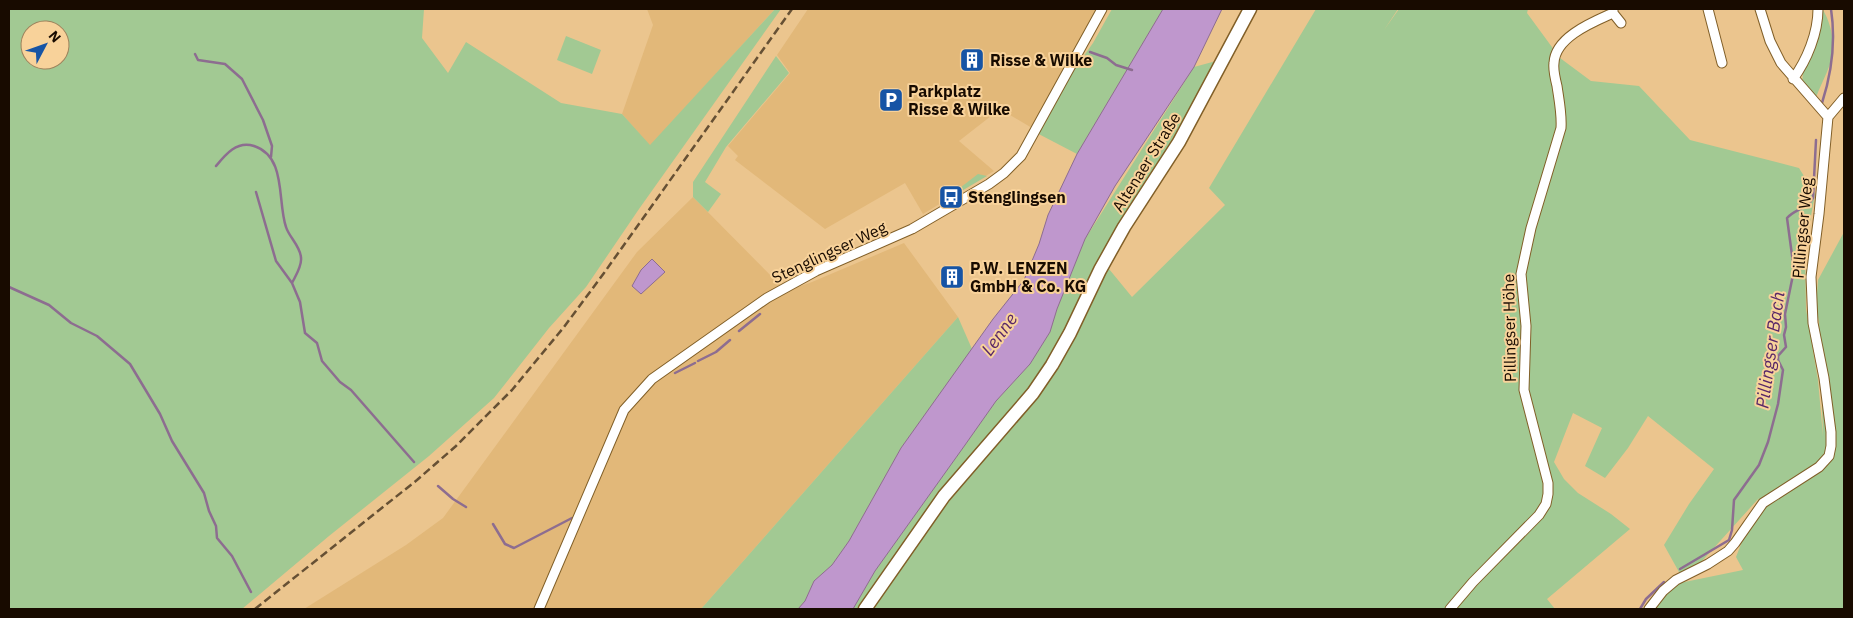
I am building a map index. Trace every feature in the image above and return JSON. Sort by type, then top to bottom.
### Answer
[{"type":"main road","name":"Altenaer Straße","points":[[866,609],[944,496],[1033,393],[1052,365],[1070,333],[1100,270],[1124,227],[1180,142],[1250,9]]},
{"type":"street","name":"Stenglingser Weg","points":[[539,609],[624,410],[636,395],[652,379],[767,298],[816,271],[912,229],[1004,173],[1020,156],[1102,9]]},
{"type":"street","points":[[1708,9],[1722,62]]},
{"type":"street","points":[[1760,9],[1770,41],[1780,63],[1828,116],[1844,98]]},
{"type":"street","points":[[1793,78],[1805,60],[1812,40],[1818,9]]},
{"type":"street","name":"Pillingser Höhe","points":[[1450,609],[1473,582],[1534,521],[1546,504],[1548,483],[1524,390],[1526,326],[1521,274],[1531,228],[1561,128],[1562,116],[1554,73],[1555,55],[1562,42],[1613,11],[1621,23]]},
{"type":"street","name":"Pillingser Weg","points":[[1649,609],[1663,591],[1676,580],[1708,564],[1728,550],[1763,503],[1819,468],[1830,452],[1832,441],[1813,323],[1811,277],[1828,116]]},
{"type":"shaded area","points":[[647,9],[775,9],[650,146],[622,114],[653,25]]},
{"type":"shaded area","points":[[808,9],[1097,9],[1032,128],[1000,109],[959,141],[994,171],[923,214],[905,183],[825,229],[735,160],[738,156],[728,146],[790,73],[777,55]]},
{"type":"shaded area","points":[[693,197],[786,291],[904,243],[958,317],[701,609],[304,609],[406,545],[443,518],[637,252]]},
{"type":"green space","points":[[9,9],[424,9],[422,38],[448,73],[466,42],[561,103],[622,114],[650,145],[775,9],[781,9],[586,287],[549,328],[494,398],[429,456],[242,609],[9,609]]},
{"type":"green space","points":[[1112,9],[1163,9],[1077,154],[1031,130],[1093,43]]},
{"type":"green space","points":[[1316,9],[1398,9],[1384,30],[1399,9],[1528,9],[1527,13],[1560,58],[1591,81],[1639,86],[1690,140],[1799,168],[1815,194],[1805,249],[1806,309],[1818,380],[1823,436],[1819,322],[1816,307],[1818,280],[1844,232],[1844,609],[1642,609],[1665,586],[1743,570],[1736,557],[1759,498],[1684,581],[1664,545],[1689,504],[1714,469],[1648,416],[1628,448],[1605,478],[1585,466],[1602,428],[1573,413],[1554,462],[1564,479],[1578,493],[1611,514],[1630,529],[1547,599],[1555,609],[853,609],[875,571],[996,401],[1030,364],[1050,332],[1057,309],[1085,239],[1194,67],[1216,61],[1171,146],[1100,258],[1132,297],[1225,205],[1209,188]]},
{"type":"green space","points":[[1823,10],[1831,29],[1833,51],[1830,64],[1815,100],[1802,83],[1803,73],[1812,54]]},
{"type":"green space","points":[[566,36],[601,50],[592,74],[557,60]]},
{"type":"green space","points":[[776,56],[789,73],[726,147],[705,182],[721,194],[708,212],[693,197],[693,182]]},
{"type":"green space","points":[[978,174],[987,176],[953,196],[952,194]]},
{"type":"green space","points":[[958,317],[972,349],[901,448],[849,541],[832,565],[814,581],[805,601],[798,609],[701,609]]},
{"type":"water","name":"Lenne","points":[[1163,9],[1222,9],[1194,67],[1115,186],[1085,239],[1057,309],[1050,332],[1030,364],[996,401],[875,571],[853,609],[798,609],[805,601],[814,581],[832,565],[849,541],[901,448],[993,319],[1024,280],[1039,244],[1048,215],[1077,154]]},
{"type":"water","points":[[652,259],[665,272],[641,294],[632,286],[641,270]]},
{"type":"waterway","name":"Pillingser Bach","points":[[1822,103],[1832,57],[1831,9]]},
{"type":"waterway","points":[[1090,52],[1107,58],[1116,65],[1132,70]]},
{"type":"waterway","points":[[195,54],[198,60],[225,64],[242,79],[263,120],[272,146],[271,157]]},
{"type":"waterway","name":"Pillingser Bach","points":[[1680,569],[1729,540],[1732,530],[1734,500],[1759,465],[1768,442],[1778,404],[1783,370],[1778,356],[1786,347],[1784,335],[1786,327],[1785,314],[1794,270],[1787,218],[1808,204],[1813,198],[1816,140]]},
{"type":"waterway","points":[[216,166],[223,157],[242,145],[254,146],[272,160],[279,181],[283,217],[300,254],[301,264],[292,283]]},
{"type":"waterway","points":[[256,192],[276,261],[292,283],[300,302],[305,333],[317,343],[322,361],[340,382],[351,390],[414,462]]},
{"type":"waterway","points":[[9,287],[49,305],[71,323],[97,336],[130,364],[160,414],[172,441],[204,493],[216,526],[217,538],[232,556],[251,592]]},
{"type":"waterway","points":[[739,331],[760,314]]},
{"type":"waterway","points":[[698,361],[716,352],[730,340]]},
{"type":"waterway","points":[[675,373],[695,363]]},
{"type":"waterway","points":[[438,486],[466,507]]},
{"type":"waterway","points":[[493,524],[505,544],[514,548],[572,518]]},
{"type":"waterway","name":"Pillingser Bach","points":[[1640,609],[1646,599],[1664,582]]},
{"type":"railway","points":[[255,609],[417,480],[456,446],[512,390],[564,327],[604,273],[792,9]]},
{"type":"place","name":"Risse & Wilke","points":[[972,60]]},
{"type":"place","name":"Parkplatz Risse & Wilke","points":[[891,100]]},
{"type":"place","name":"Stenglingsen","points":[[951,197]]},
{"type":"place","name":"P.W. LENZEN GmbH & Co. KG","points":[[952,277]]}]
